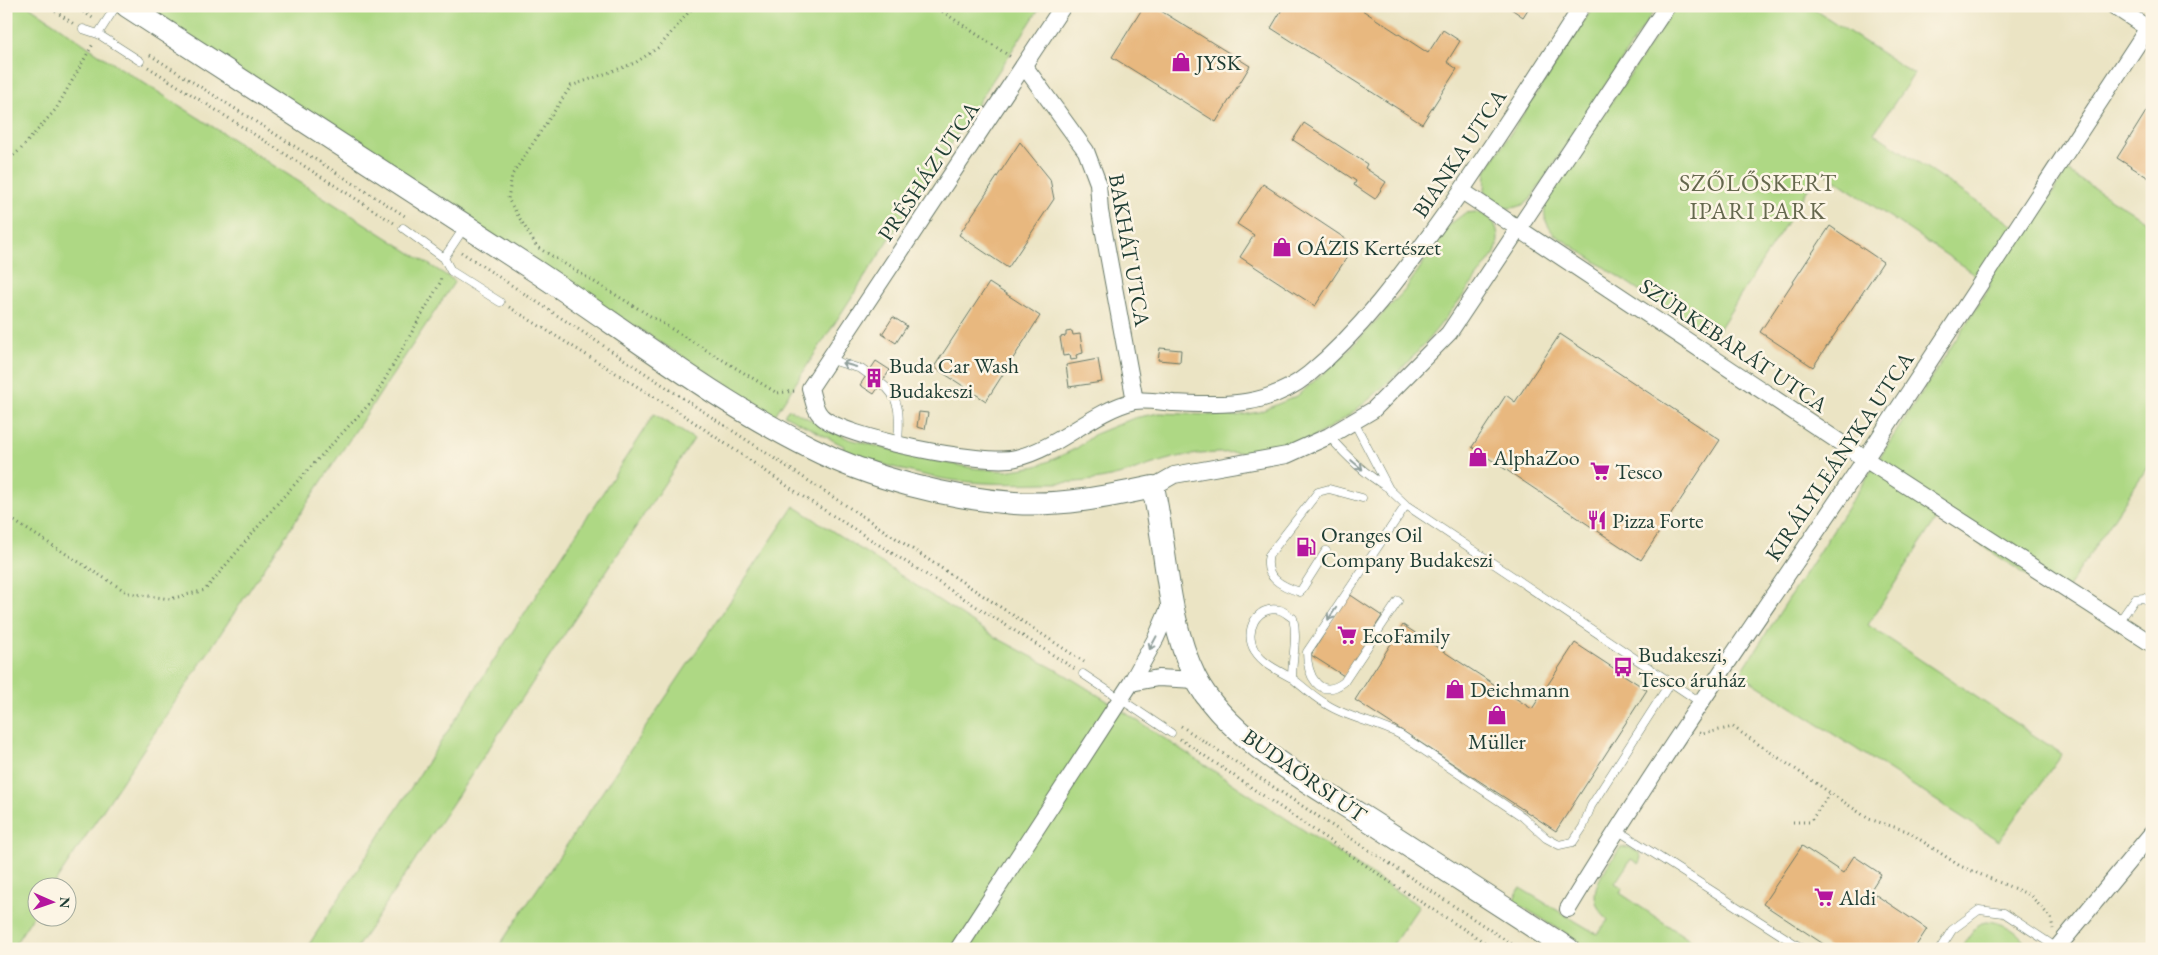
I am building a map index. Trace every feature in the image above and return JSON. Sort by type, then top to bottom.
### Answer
[{"type":"main road","points":[[127,6],[720,395],[812,449],[862,469],[959,496],[1015,503],[1071,502],[1153,487]]},
{"type":"main road","name":"BUDAÖRSI ÚT","points":[[1153,487],[1160,519],[1175,626],[1196,680],[1234,726],[1259,747],[1568,949]]},
{"type":"street","name":"PRÉSHÁZ UTCA","points":[[828,359],[1025,67],[1063,6]]},
{"type":"street","name":"BIANKA UTCA","points":[[810,388],[814,405],[822,417],[839,428],[898,444],[984,460],[1014,459],[1040,451],[1082,424],[1135,401],[1225,405],[1269,398],[1306,376],[1335,352],[1376,307],[1462,191],[1582,6]]},
{"type":"street","points":[[1153,487],[1174,475],[1287,455],[1329,436],[1352,420],[1373,410],[1449,333],[1520,230],[1667,6]]},
{"type":"street","points":[[2114,6],[2150,30]]},
{"type":"street","name":"KIRÁLYLEÁNYKA UTCA","points":[[1568,909],[1700,702],[1865,459],[2150,30]]},
{"type":"street","name":"BAKHÁT UTCA","points":[[1025,67],[1086,151],[1098,183],[1100,211],[1135,401]]},
{"type":"street","name":"SZÜRKEBARÁT UTCA","points":[[1462,191],[1865,459],[2152,644]]},
{"type":"street","points":[[810,388],[828,359]]},
{"type":"street","points":[[958,949],[1131,682],[1156,638],[1172,601]]},
{"type":"street","points":[[1131,682],[1158,678],[1196,680]]},
{"type":"street","points":[[2057,949],[2152,833]]},
{"type":"lane","points":[[98,34],[116,6]]},
{"type":"lane","points":[[83,29],[98,34],[140,61]]},
{"type":"lane","points":[[444,258],[465,226]]},
{"type":"lane","points":[[402,228],[444,258],[451,271],[500,302]]},
{"type":"lane","points":[[828,359],[861,369],[868,374]]},
{"type":"lane","points":[[881,383],[887,387],[900,408],[898,444]]},
{"type":"lane","points":[[1352,420],[1389,488],[1406,506],[1700,702]]},
{"type":"lane","points":[[1329,436],[1345,455],[1375,480],[1389,488]]},
{"type":"lane","points":[[1326,551],[1300,592],[1285,587],[1270,575],[1266,565],[1269,555],[1318,492],[1329,489],[1362,498]]},
{"type":"lane","points":[[1398,601],[1344,682],[1336,688],[1326,689],[1317,684],[1307,665],[1306,652],[1406,506]]},
{"type":"lane","points":[[2119,622],[2135,599],[2144,598],[2152,604]]},
{"type":"lane","points":[[1292,678],[1292,658],[1297,632],[1293,618],[1280,610],[1266,611],[1256,617],[1250,627],[1250,638],[1254,650],[1264,662],[1292,678],[1326,705],[1381,725],[1401,735],[1523,817],[1546,838],[1559,845],[1572,842],[1583,827],[1591,806],[1670,683]]},
{"type":"lane","points":[[1083,674],[1171,733]]},
{"type":"lane","points":[[1617,830],[1802,949]]},
{"type":"lane","points":[[1940,949],[1952,930],[1979,910],[2004,913],[2057,949]]},
{"type":"path","points":[[47,6],[83,29]]},
{"type":"path","points":[[75,6],[104,26]]},
{"type":"path","points":[[694,6],[659,46],[635,63],[571,86],[512,175],[508,199],[537,247],[776,393],[810,388]]},
{"type":"path","points":[[934,6],[1025,67]]},
{"type":"path","points":[[6,162],[21,149],[56,109],[98,34]]},
{"type":"path","points":[[144,51],[410,219]]},
{"type":"path","points":[[140,61],[402,228]]},
{"type":"path","points":[[452,246],[1086,664]]},
{"type":"path","points":[[6,516],[128,593],[170,599],[205,590],[282,498],[374,400],[440,283],[444,258]]},
{"type":"path","points":[[500,302],[685,416],[802,496],[1083,674]]},
{"type":"path","points":[[1176,723],[1519,949]]},
{"type":"path","points":[[1685,725],[1702,734],[1733,727],[1868,819],[1907,831],[1960,866],[2030,895],[2051,918],[2057,949]]},
{"type":"path","points":[[1171,733],[1396,886],[1495,949]]},
{"type":"path","points":[[1793,822],[1810,822],[1830,792]]},
{"type":"green space","points":[[6,6],[29,6],[100,55],[455,281],[58,878],[28,878],[28,924],[12,949],[6,949]]},
{"type":"green space","points":[[149,6],[1041,6],[775,415],[231,70]]},
{"type":"green space","points":[[1594,6],[1657,6],[1530,200],[1518,207],[1505,208],[1499,206],[1485,191],[1486,171]]},
{"type":"green space","points":[[1676,6],[1809,6],[1914,74],[1874,133],[2026,234],[2067,171],[2152,225],[2152,460],[2061,598],[1938,516],[1868,625],[2062,754],[1999,841],[1740,674],[1991,285],[1820,170],[1713,339],[1554,234],[1546,221],[1545,207],[1548,197]]},
{"type":"green space","points":[[1476,212],[1489,218],[1496,227],[1498,240],[1495,253],[1436,331],[1414,356],[1367,401],[1341,420],[1313,437],[1297,444],[1249,452],[1183,456],[1123,474],[1087,481],[1022,484],[980,483],[930,476],[842,452],[844,446],[784,415],[789,409],[849,439],[931,460],[973,468],[1005,471],[1037,466],[1077,448],[1095,434],[1134,418],[1159,413],[1236,416],[1259,412],[1297,396],[1346,353],[1405,290],[1449,225],[1465,213]]},
{"type":"green space","points":[[654,414],[694,439],[356,949],[306,949]]},
{"type":"green space","points":[[794,506],[995,637],[1064,674],[1109,702],[1419,906],[1390,949],[497,949]]},
{"type":"green space","points":[[1629,847],[1639,853],[1641,857],[1639,864],[1631,859],[1615,883],[1623,888],[1620,893],[1703,949],[1591,949],[1513,901],[1520,888],[1597,934],[1608,920],[1600,910],[1595,892],[1602,875],[1620,848]]},
{"type":"green space","points":[[1985,921],[1998,923],[2011,929],[2022,938],[2029,949],[1960,949],[1977,926]]},
{"type":"building","name":"JYSK","points":[[1144,6],[1153,6],[1250,66],[1216,122],[1112,57]]},
{"type":"building","points":[[1284,6],[1356,6],[1428,53],[1443,30],[1460,41],[1447,62],[1457,69],[1422,124],[1271,28]]},
{"type":"building","points":[[1507,6],[1530,6],[1523,17]]},
{"type":"building","points":[[2152,102],[2152,180],[2117,158]]},
{"type":"building","points":[[1304,123],[1367,164],[1365,168],[1386,182],[1375,199],[1354,185],[1356,181],[1293,140]]},
{"type":"building","points":[[1020,142],[1050,179],[1054,199],[1008,268],[959,235]]},
{"type":"building","points":[[1263,184],[1355,245],[1315,306],[1240,257],[1254,235],[1237,224]]},
{"type":"building","points":[[1830,226],[1883,262],[1813,367],[1760,332]]},
{"type":"building","points":[[989,283],[1040,316],[986,401],[934,367]]},
{"type":"building","points":[[893,317],[907,326],[896,343],[882,334]]},
{"type":"building","points":[[1072,331],[1073,335],[1080,334],[1083,353],[1076,355],[1077,359],[1071,360],[1070,355],[1063,356],[1060,337],[1066,336],[1066,332]]},
{"type":"building","points":[[1560,334],[1720,440],[1641,560],[1472,447],[1506,395],[1515,402]]},
{"type":"building","points":[[1160,348],[1181,350],[1180,362],[1158,360]]},
{"type":"building","points":[[1098,359],[1102,382],[1069,387],[1066,365]]},
{"type":"building","name":"Buda Car Wash Budakeszi","points":[[876,361],[890,370],[874,394],[860,385]]},
{"type":"building","points":[[919,412],[928,413],[925,429],[917,427]]},
{"type":"building","name":"EcoFamily","points":[[1349,594],[1382,616],[1344,676],[1311,655]]},
{"type":"building","points":[[1403,625],[1532,709],[1575,643],[1647,690],[1556,831],[1355,700]]},
{"type":"building","name":"Aldi","points":[[1802,846],[1843,873],[1854,856],[1881,874],[1870,891],[1927,929],[1914,949],[1831,949],[1763,904]]},
{"type":"place","name":"JYSK","points":[[1181,62]]},
{"type":"place","name":"OÁZIS Kertészet","points":[[1282,247]]},
{"type":"place","name":"Buda Car Wash Budakeszi","points":[[874,378]]},
{"type":"place","name":"AlphaZoo","points":[[1478,457]]},
{"type":"place","name":"Tesco","points":[[1600,471]]},
{"type":"place","name":"Pizza Forte","points":[[1597,520]]},
{"type":"place","name":"Oranges Oil Company Budakeszi","points":[[1306,547]]},
{"type":"place","name":"EcoFamily","points":[[1347,635]]},
{"type":"place","name":"Budakeszi, Tesco áruház","points":[[1623,667]]},
{"type":"place","name":"Deichmann","points":[[1455,689]]},
{"type":"place","name":"Müller","points":[[1497,715]]},
{"type":"place","name":"Aldi","points":[[1824,897]]},
{"type":"district","name":"SZŐLŐSKERT IPARI PARK","points":[[1758,197]]}]
